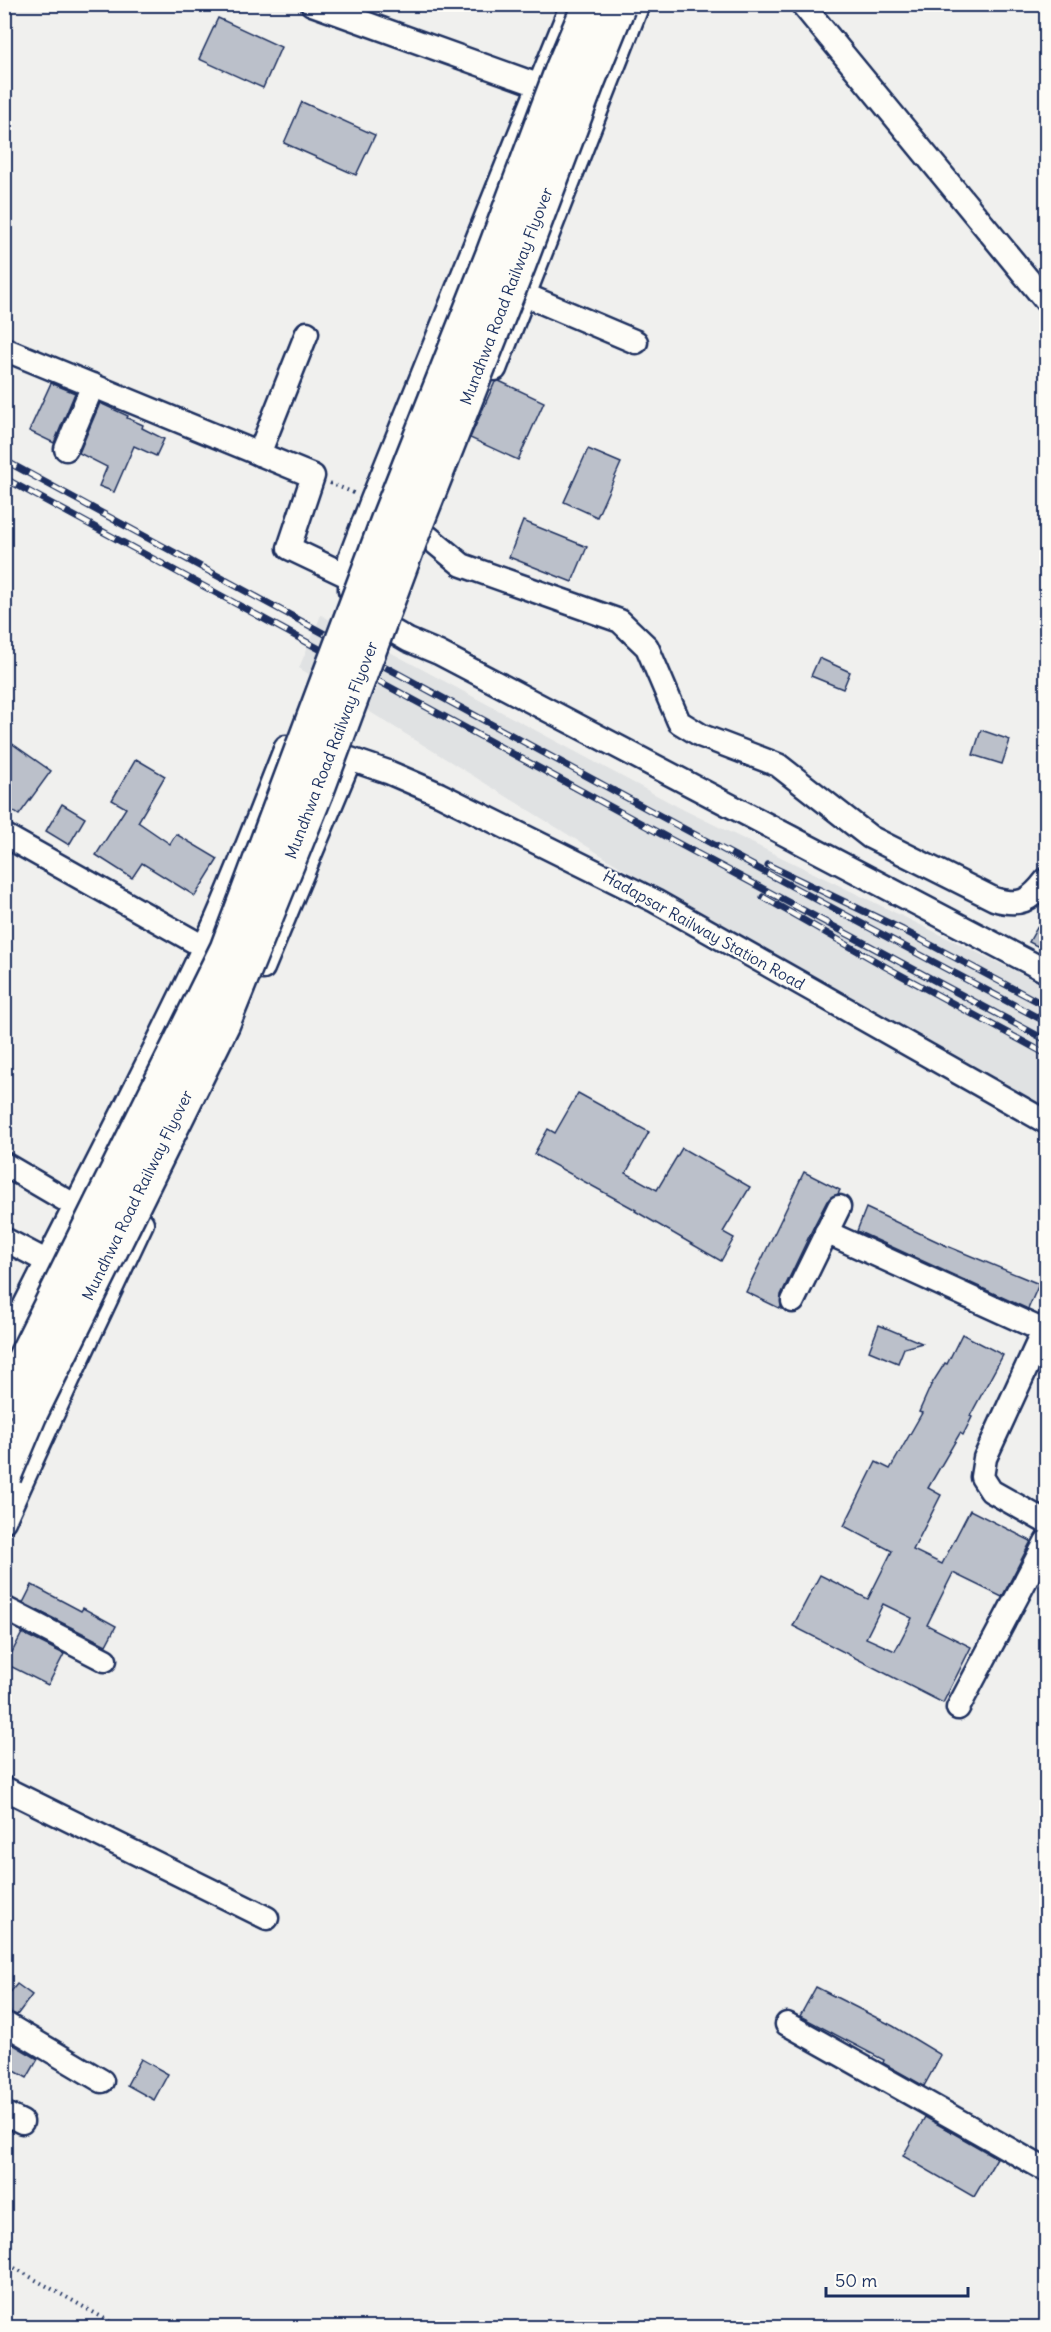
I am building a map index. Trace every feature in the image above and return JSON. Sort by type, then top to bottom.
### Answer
[{"type":"highway","name":"Mundhwa Road Railway Flyover","points":[[4,1400],[227,949],[388,517],[493,254],[562,70],[615,5]]},
{"type":"highway","name":"Mundhwa Road Railway Flyover","points":[[4,1476],[30,1414],[223,1023],[318,788],[415,527],[519,264],[615,5]]},
{"type":"street","points":[[312,4],[538,85]]},
{"type":"street","points":[[572,4],[350,558],[351,597],[367,617],[408,640],[471,670],[1047,971]]},
{"type":"street","points":[[802,4],[1047,301]]},
{"type":"street","points":[[4,349],[313,476],[289,549],[399,597],[408,585],[540,255],[615,5]]},
{"type":"street","points":[[480,232],[540,255]]},
{"type":"street","points":[[525,295],[636,342]]},
{"type":"street","points":[[259,454],[307,333]]},
{"type":"street","points":[[66,450],[93,385]]},
{"type":"street","points":[[427,536],[434,545],[462,566],[620,621],[647,647],[679,722],[702,736],[778,765],[870,837],[994,899],[1009,903],[1022,902],[1035,895],[1047,880]]},
{"type":"street","points":[[4,1347],[74,1205],[152,1056],[204,947],[286,747]]},
{"type":"street","name":"Hadapsar Railway Station Road","points":[[102,1308],[255,986],[350,759],[388,772],[439,794],[655,901],[1047,1122]]},
{"type":"street","points":[[4,835],[204,947]]},
{"type":"street","points":[[4,1164],[74,1205]]},
{"type":"street","points":[[793,1301],[839,1207]]},
{"type":"street","points":[[826,1232],[1045,1328],[985,1458],[982,1477],[991,1491],[1046,1524],[958,1708]]},
{"type":"street","points":[[4,1239],[42,1269],[102,1308],[4,1521]]},
{"type":"street","points":[[4,1608],[105,1660]]},
{"type":"street","points":[[4,1788],[267,1918]]},
{"type":"street","points":[[4,2023],[102,2080]]},
{"type":"street","points":[[788,2024],[1047,2170]]},
{"type":"path","points":[[313,476],[372,500]]},
{"type":"path","points":[[4,2262],[122,2328]]},
{"type":"shaded area","points":[[321,615],[684,810],[1046,986],[1046,1109],[651,886],[299,668]]},
{"type":"building","points":[[218,18],[281,47],[263,88],[199,59]]},
{"type":"building","points":[[302,102],[375,135],[356,175],[284,143]]},
{"type":"building","points":[[499,381],[544,402],[518,460],[470,438],[495,382]]},
{"type":"building","points":[[51,383],[75,393],[54,443],[29,431]]},
{"type":"building","points":[[100,403],[128,416],[127,418],[143,425],[142,428],[164,439],[156,456],[134,446],[114,492],[99,486],[107,467],[79,453]]},
{"type":"building","points":[[588,449],[621,463],[597,517],[564,502]]},
{"type":"building","points":[[523,521],[587,547],[572,582],[509,557]]},
{"type":"building","points":[[819,658],[850,672],[843,689],[811,676]]},
{"type":"building","points":[[981,730],[1010,740],[1002,764],[973,755]]},
{"type":"building","points":[[4,738],[51,771],[19,815],[4,805]]},
{"type":"building","points":[[136,759],[165,776],[138,822],[170,844],[176,834],[218,859],[195,896],[142,863],[132,878],[96,855],[126,808],[112,800]]},
{"type":"building","points":[[62,804],[85,818],[69,845],[46,831]]},
{"type":"building","points":[[1047,910],[1047,951],[1029,942]]},
{"type":"building","points":[[578,1093],[649,1132],[626,1173],[657,1190],[682,1148],[750,1187],[723,1232],[734,1238],[721,1261],[636,1210],[534,1154],[548,1129],[555,1133]]},
{"type":"building","points":[[804,1172],[840,1190],[827,1201],[814,1226],[781,1295],[781,1309],[746,1292]]},
{"type":"building","points":[[866,1208],[947,1246],[1039,1284],[1028,1309],[857,1231]]},
{"type":"building","points":[[879,1325],[922,1343],[904,1348],[898,1363],[869,1351]]},
{"type":"building","points":[[962,1334],[1003,1355],[970,1416],[972,1417],[963,1435],[960,1433],[928,1488],[941,1495],[913,1550],[942,1564],[970,1510],[1031,1541],[1002,1597],[953,1573],[927,1625],[971,1647],[943,1703],[793,1626],[820,1575],[868,1599],[892,1551],[844,1526],[876,1462],[890,1469],[922,1413],[919,1412],[931,1385],[945,1363],[947,1364]],"holes":[[[883,1604],[912,1618],[895,1651],[866,1638]]]},
{"type":"building","points":[[32,1585],[81,1611],[83,1608],[116,1626],[106,1645],[23,1603]]},
{"type":"building","points":[[22,1633],[64,1654],[48,1685],[6,1664]]},
{"type":"building","points":[[17,1984],[32,1995],[17,2015],[4,2010],[4,2000]]},
{"type":"building","points":[[816,1987],[893,2026],[941,2055],[924,2086],[883,2063],[884,2060],[800,2016]]},
{"type":"building","points":[[4,2039],[38,2059],[27,2078],[4,2065]]},
{"type":"building","points":[[141,2059],[168,2074],[154,2100],[127,2085]]},
{"type":"building","points":[[925,2117],[997,2158],[974,2197],[903,2156]]},
{"type":"railway","points":[[4,460],[1046,1022]]},
{"type":"railway","points":[[4,478],[1046,1040]]},
{"type":"railway","points":[[768,865],[903,930],[1046,1006]]},
{"type":"railway","points":[[763,897],[1046,1054]]}]
